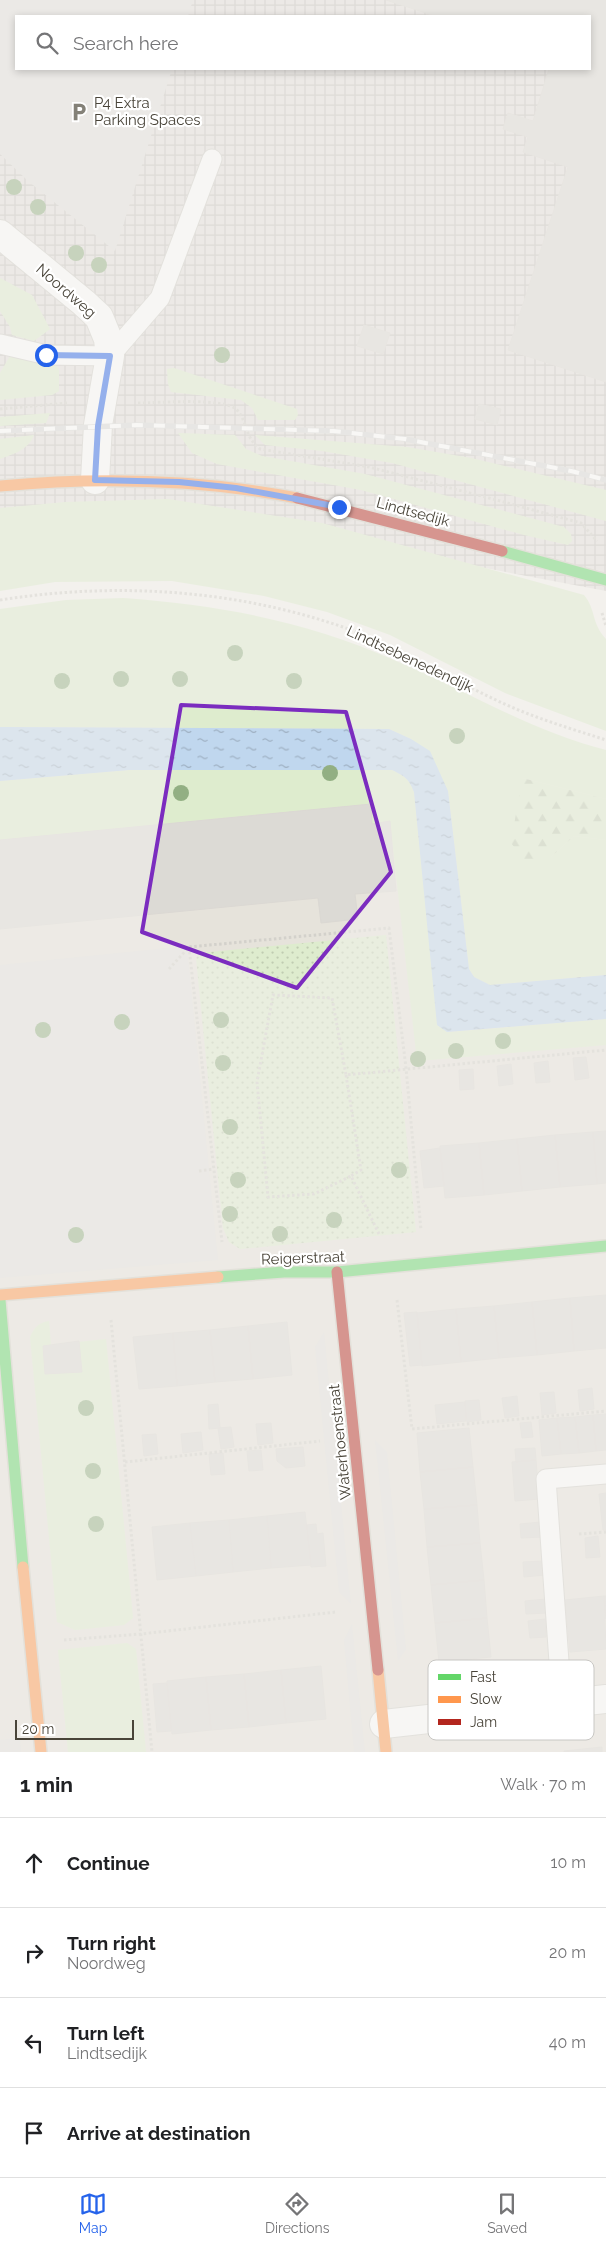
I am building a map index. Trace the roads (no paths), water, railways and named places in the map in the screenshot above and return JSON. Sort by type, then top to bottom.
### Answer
[{"type":"street","name":"Noordweg","points":[[0,234],[99,317],[108,338],[110,356],[101,403],[95,480]]},
{"type":"street","name":"Lindtsedijk","points":[[0,486],[95,480],[179,482],[236,488],[339,507],[603,579]]},
{"type":"street","name":"Reigerstraat","points":[[0,1295],[284,1272],[337,1272],[606,1246]]},
{"type":"street","name":"Waterhoenstraat","points":[[337,1272],[386,1752]]},
{"type":"street","points":[[0,1300],[29,1642],[41,1752]]},
{"type":"street","points":[[384,1724],[428,1719]]},
{"type":"lane","points":[[0,344],[46,355],[110,356],[160,298],[212,159]]},
{"type":"lane","points":[[559,1660],[546,1479],[606,1474]]},
{"type":"water","points":[[0,727],[389,729],[411,739],[430,751],[448,791],[469,969],[474,977],[490,985],[606,975],[606,1019],[447,1032],[437,1025],[414,792],[403,776],[392,770],[129,770],[0,781]]},
{"type":"railway","points":[[0,431],[137,425],[333,431],[405,439],[571,471],[606,480]]},
{"type":"place","name":"P4 Extra Parking Spaces","points":[[79,112]]}]
